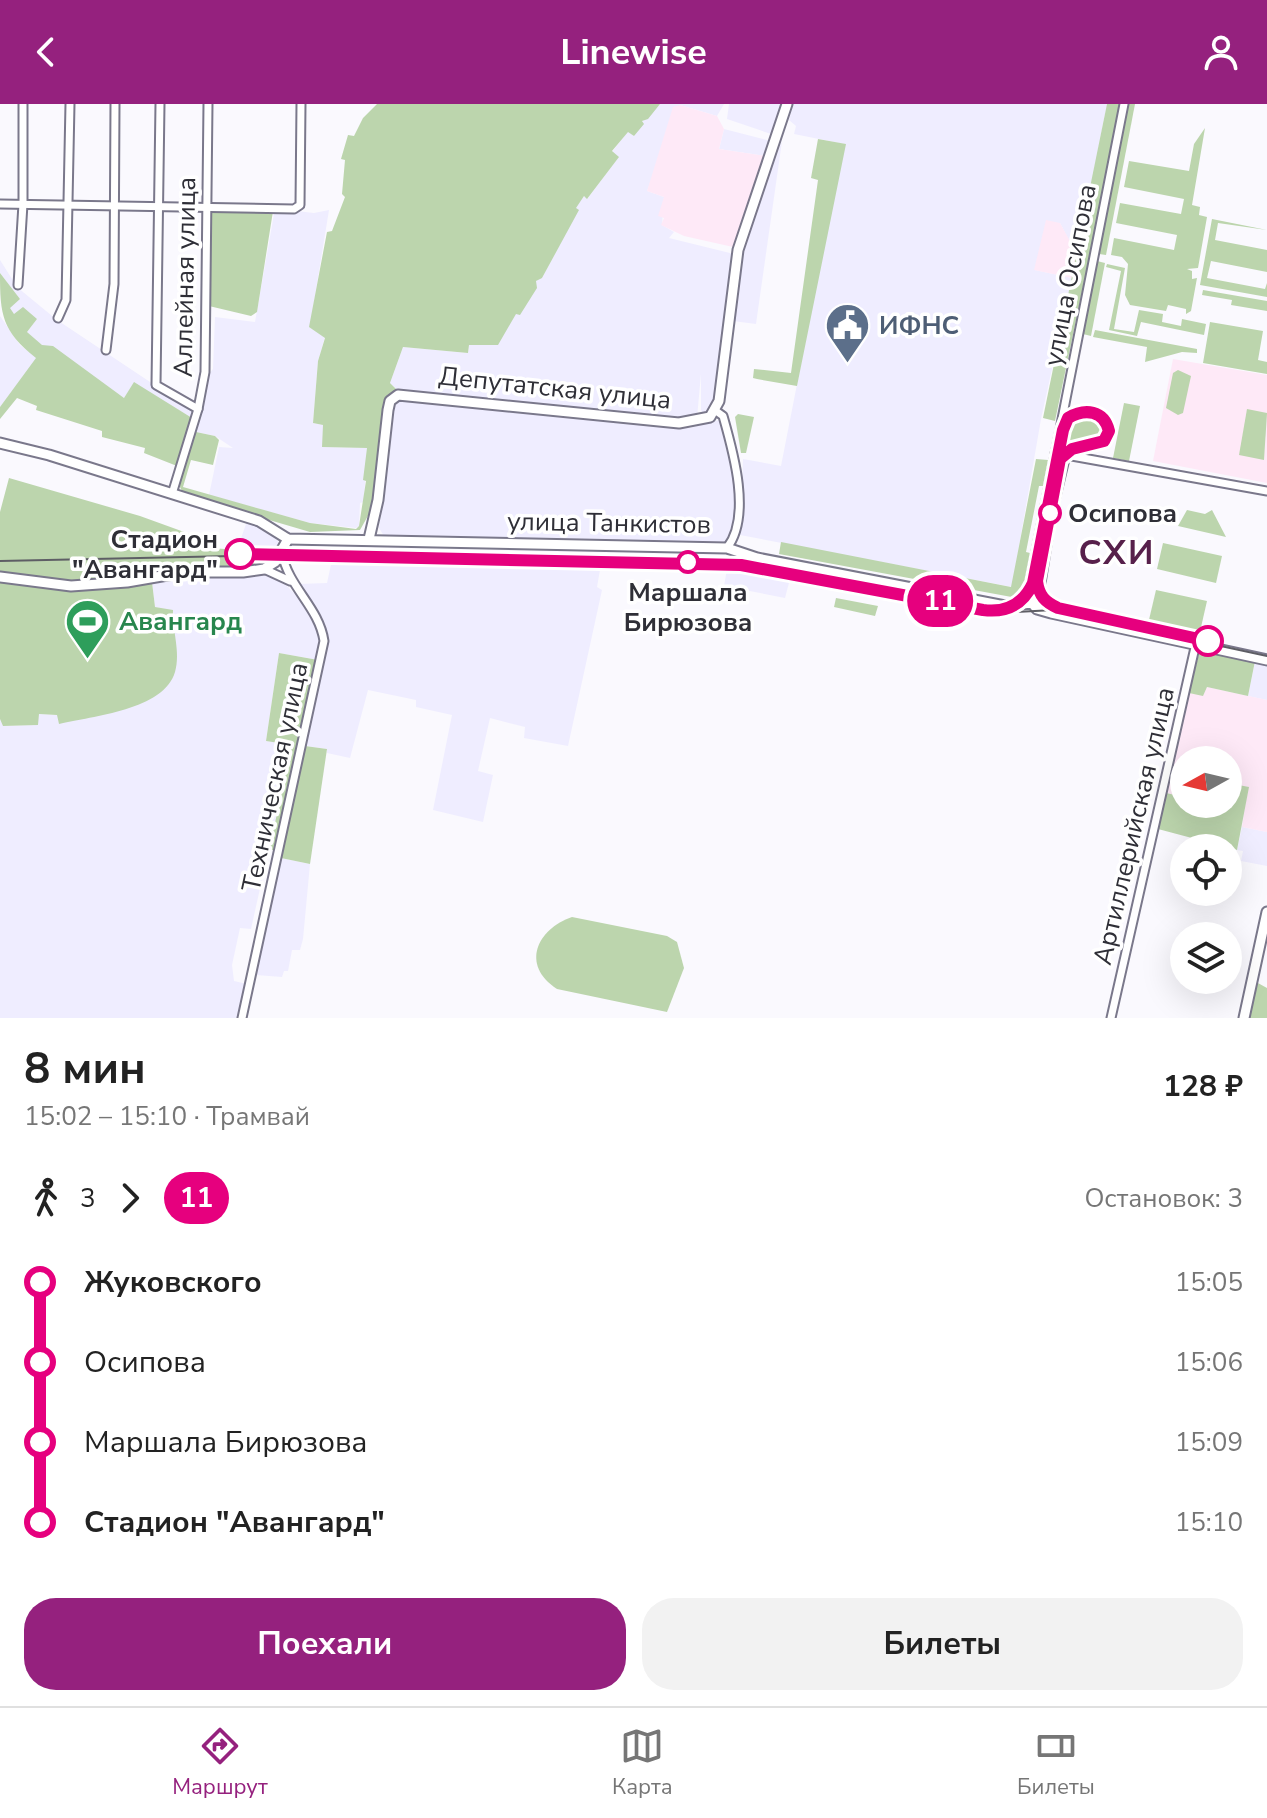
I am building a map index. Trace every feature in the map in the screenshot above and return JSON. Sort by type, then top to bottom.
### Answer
[{"type":"main road","points":[[716,411],[738,250],[787,104]]},
{"type":"main road","name":"Депутатская улица","points":[[369,539],[378,500],[388,410],[393,398],[404,394],[684,423],[702,421],[716,411]]},
{"type":"main road","name":"улица Танкистов","points":[[0,443],[259,521],[288,539],[727,548],[748,556],[1005,606],[1033,603],[1267,660]]},
{"type":"main road","points":[[0,577],[71,586],[127,582],[185,572],[264,569],[282,553],[288,539]]},
{"type":"main road","points":[[1244,1018],[1265,934],[1267,912]]},
{"type":"street","points":[[18,285],[23,204],[23,104]]},
{"type":"street","points":[[58,318],[66,300],[70,104]]},
{"type":"street","points":[[106,350],[114,284],[115,104]]},
{"type":"street","points":[[160,104],[156,385],[198,409]]},
{"type":"street","name":"Аллейная улица","points":[[172,494],[198,409],[205,372],[208,104]]},
{"type":"street","points":[[0,204],[294,209],[300,205],[301,104]]},
{"type":"street","name":"улица Осипова","points":[[1033,603],[1055,453],[1124,104]]},
{"type":"street","points":[[716,411],[723,416],[738,467],[736,534],[727,548]]},
{"type":"street","points":[[1055,453],[1267,491]]},
{"type":"street","points":[[1033,603],[1066,455]]},
{"type":"street","name":"Техническая улица","points":[[242,1018],[324,641],[320,623],[295,585],[282,553]]},
{"type":"street","points":[[264,569],[295,585]]},
{"type":"street","name":"Артиллерийская улица","points":[[1111,1018],[1196,643]]},
{"type":"shaded area","points":[[660,104],[724,104],[717,116],[680,105],[647,191],[664,197],[662,225],[674,232],[669,238],[734,254],[716,401],[708,413],[704,415],[701,410],[701,374],[697,418],[692,419],[636,417],[398,391],[390,383],[403,347],[468,353],[469,345],[494,344],[539,277],[542,278],[578,210],[575,208],[584,196],[588,198],[618,158],[612,152],[628,131],[634,136],[642,122]]},
{"type":"shaded area","points":[[729,104],[783,104],[774,135],[727,119]]},
{"type":"shaded area","points":[[793,104],[1107,104],[1079,246],[1071,244],[1060,223],[1035,270],[1072,278],[1041,419],[1012,587],[740,535],[743,459],[781,466],[844,144],[794,134],[796,126],[789,120]]},
{"type":"shaded area","points":[[680,105],[717,116],[724,129],[719,149],[766,156],[733,247],[684,236],[661,225],[664,218],[658,216],[664,197],[647,191],[673,107]]},
{"type":"shaded area","points":[[724,129],[771,141],[766,156],[719,149]]},
{"type":"shaded area","points":[[782,141],[756,324],[733,321],[743,243]]},
{"type":"shaded area","points":[[279,209],[314,213],[329,210],[310,327],[325,337],[318,361],[313,423],[323,425],[323,447],[367,448],[364,502],[360,503],[359,526],[356,528],[310,523],[209,495],[219,447],[233,448],[215,436],[196,432],[208,375],[213,369],[215,317],[255,322],[274,214]]},
{"type":"shaded area","points":[[1046,220],[1060,223],[1071,243],[1079,246],[1072,278],[1034,270]]},
{"type":"shaded area","points":[[0,260],[17,287],[29,297],[57,320],[192,410],[192,418],[134,383],[124,398],[42,346],[27,332],[37,319],[14,314],[9,308],[20,299],[0,273]]},
{"type":"shaded area","points":[[0,316],[20,345],[37,358],[0,407]]},
{"type":"shaded area","points":[[1173,359],[1267,375],[1267,483],[1153,461]]},
{"type":"shaded area","points":[[401,399],[690,428],[719,420],[736,467],[735,530],[730,540],[717,544],[384,536],[379,528],[393,408]]},
{"type":"shaded area","points":[[247,521],[278,536],[279,552],[238,547]]},
{"type":"shaded area","points":[[332,560],[395,560],[397,566],[600,570],[597,587],[602,590],[568,746],[524,738],[525,727],[490,718],[478,771],[493,775],[483,822],[433,810],[452,715],[416,707],[416,700],[368,690],[350,758],[327,753],[327,749],[305,746],[327,641],[319,614],[299,584],[327,583]]},
{"type":"shaded area","points":[[727,569],[790,579],[785,598],[724,586]]},
{"type":"shaded area","points":[[258,573],[282,581],[300,599],[313,616],[321,640],[318,660],[279,653],[266,741],[292,745],[251,929],[240,928],[232,965],[234,981],[247,984],[240,1018],[0,1018],[0,719],[4,726],[37,725],[39,714],[58,715],[59,723],[172,629],[173,611],[155,607],[152,582],[183,576]]},
{"type":"shaded area","points":[[1255,661],[1267,664],[1267,700],[1248,696]]},
{"type":"shaded area","points":[[1207,687],[1267,700],[1267,832],[1242,827],[1248,787],[1242,786],[1242,746],[1177,746],[1189,693],[1203,695]]},
{"type":"shaded area","points":[[1242,827],[1267,832],[1267,866],[1242,861]]},
{"type":"shaded area","points":[[281,858],[310,864],[303,939],[300,950],[292,950],[288,971],[284,971],[282,977],[256,975]]},
{"type":"green space","points":[[377,104],[660,104],[648,119],[642,121],[644,124],[634,136],[628,132],[612,151],[619,157],[587,199],[584,196],[576,208],[579,210],[542,278],[536,281],[537,288],[520,315],[516,314],[498,345],[469,345],[468,353],[403,347],[390,383],[398,391],[389,395],[384,404],[373,507],[360,530],[310,532],[184,495],[179,485],[196,432],[215,436],[219,440],[213,465],[191,460],[183,487],[310,523],[356,529],[359,526],[367,448],[322,447],[323,425],[313,423],[318,361],[325,338],[309,327],[327,232],[332,231],[345,197],[342,194],[345,160],[341,159],[348,135],[354,136],[363,118]]},
{"type":"green space","points":[[1107,104],[1121,104],[1055,421],[1043,418]]},
{"type":"green space","points":[[1128,104],[1135,104],[1106,255],[1099,254]]},
{"type":"green space","points":[[1205,128],[1192,205],[1200,207],[1199,215],[1207,217],[1198,268],[1187,269],[1192,271],[1192,279],[1197,278],[1191,311],[1186,314],[1186,309],[1168,305],[1166,311],[1130,305],[1125,295],[1128,264],[1122,257],[1111,255],[1114,238],[1174,250],[1177,235],[1116,223],[1120,203],[1181,214],[1184,199],[1124,187],[1129,161],[1189,171],[1194,144]]},
{"type":"green space","points":[[818,139],[846,144],[797,386],[753,378],[754,369],[791,373],[818,180],[811,178]]},
{"type":"green space","points":[[212,210],[273,211],[257,312],[251,316],[209,306]]},
{"type":"green space","points":[[1212,219],[1267,230],[1218,223],[1215,240],[1267,250],[1267,272],[1211,261],[1207,278],[1265,289],[1267,283],[1267,297],[1200,285]]},
{"type":"green space","points":[[1097,261],[1105,263],[1091,336],[1083,334]]},
{"type":"green space","points":[[1107,264],[1125,268],[1114,329],[1134,332],[1139,310],[1163,314],[1162,322],[1181,326],[1182,319],[1206,324],[1204,335],[1141,322],[1137,336],[1109,330],[1121,271],[1106,267]]},
{"type":"green space","points":[[0,273],[20,299],[10,308],[14,314],[23,307],[37,319],[27,332],[42,345],[53,346],[124,398],[134,382],[192,418],[177,466],[144,453],[145,448],[102,437],[102,431],[36,410],[37,406],[17,398],[0,419],[0,407],[36,358],[16,339],[5,321]]},
{"type":"green space","points":[[1203,290],[1267,301],[1267,311],[1231,305],[1232,300],[1202,295]]},
{"type":"green space","points":[[1210,322],[1263,331],[1258,360],[1267,362],[1267,374],[1203,363]]},
{"type":"green space","points":[[1095,330],[1197,349],[1197,353],[1182,352],[1145,362],[1147,347],[1093,337]]},
{"type":"green space","points":[[1178,370],[1191,376],[1183,413],[1178,415],[1166,408],[1173,373]]},
{"type":"green space","points":[[1124,403],[1140,406],[1129,461],[1113,458]]},
{"type":"green space","points":[[1247,409],[1267,413],[1264,460],[1239,455]]},
{"type":"green space","points":[[738,414],[754,417],[746,453],[741,453],[735,417]]},
{"type":"green space","points":[[1080,414],[1099,418],[1105,435],[1089,445],[1062,446],[1068,421]]},
{"type":"green space","points":[[1036,459],[1048,460],[1043,486],[1039,486],[1026,552],[1030,553],[1024,590],[1017,598],[779,554],[781,542],[1011,587]]},
{"type":"green space","points":[[9,478],[140,516],[209,541],[208,548],[279,552],[243,567],[149,578],[65,581],[0,573],[0,512]]},
{"type":"green space","points":[[1187,510],[1205,514],[1212,510],[1226,537],[1178,526]]},
{"type":"green space","points":[[1163,543],[1222,556],[1216,583],[1157,569]]},
{"type":"green space","name":"Авангард","points":[[0,580],[69,591],[152,582],[155,607],[173,610],[177,664],[168,685],[142,703],[108,714],[59,724],[57,715],[39,714],[38,725],[3,726],[0,719]]},
{"type":"green space","points":[[1156,590],[1207,601],[1199,636],[1148,624]]},
{"type":"green space","points":[[836,598],[878,606],[875,616],[834,607]]},
{"type":"green space","points":[[1200,650],[1255,661],[1248,696],[1207,687],[1203,696],[1189,693]]},
{"type":"green space","points":[[279,653],[318,660],[274,850],[269,850],[292,745],[266,741]]},
{"type":"green space","points":[[305,746],[327,749],[310,864],[281,858]]},
{"type":"green space","points":[[1242,786],[1249,787],[1240,834],[1177,834],[1158,829],[1166,793],[1170,794],[1170,818],[1242,818]]},
{"type":"green space","points":[[572,917],[667,936],[677,942],[684,968],[667,1012],[557,989],[546,980],[536,959],[538,948],[550,930]]},
{"type":"green space","points":[[1256,982],[1267,988],[1267,1018],[1248,1018]]},
{"type":"tram line","points":[[1005,611],[1019,603],[1033,583],[1055,460],[1068,418],[1077,413],[1099,413],[1107,426],[1104,441],[1072,449],[1060,459],[1037,581],[1045,600],[1058,608]]},
{"type":"tram line","name":"11","points":[[240,554],[348,553],[741,565],[983,610],[1005,611],[1026,596],[1033,583],[1052,478],[1068,418],[1077,413],[1099,413],[1109,431],[1104,441],[1072,449],[1062,454],[1060,459],[1037,581],[1039,591],[1045,600],[1058,608],[1208,641]]},
{"type":"tram line","points":[[0,561],[281,555],[729,568],[835,583],[982,614],[1054,610],[1267,656]]},
{"type":"place","name":"ИФНС","points":[[848,364]]},
{"type":"place","name":"Осипова","points":[[1050,513]]},
{"type":"place","name":"Стадион \"Авангард\"","points":[[240,554]]},
{"type":"place","name":"Маршала Бирюзова","points":[[688,562]]},
{"type":"place","name":"Авангард","points":[[88,660]]},
{"type":"district","name":"СХИ","points":[[1117,553]]}]
